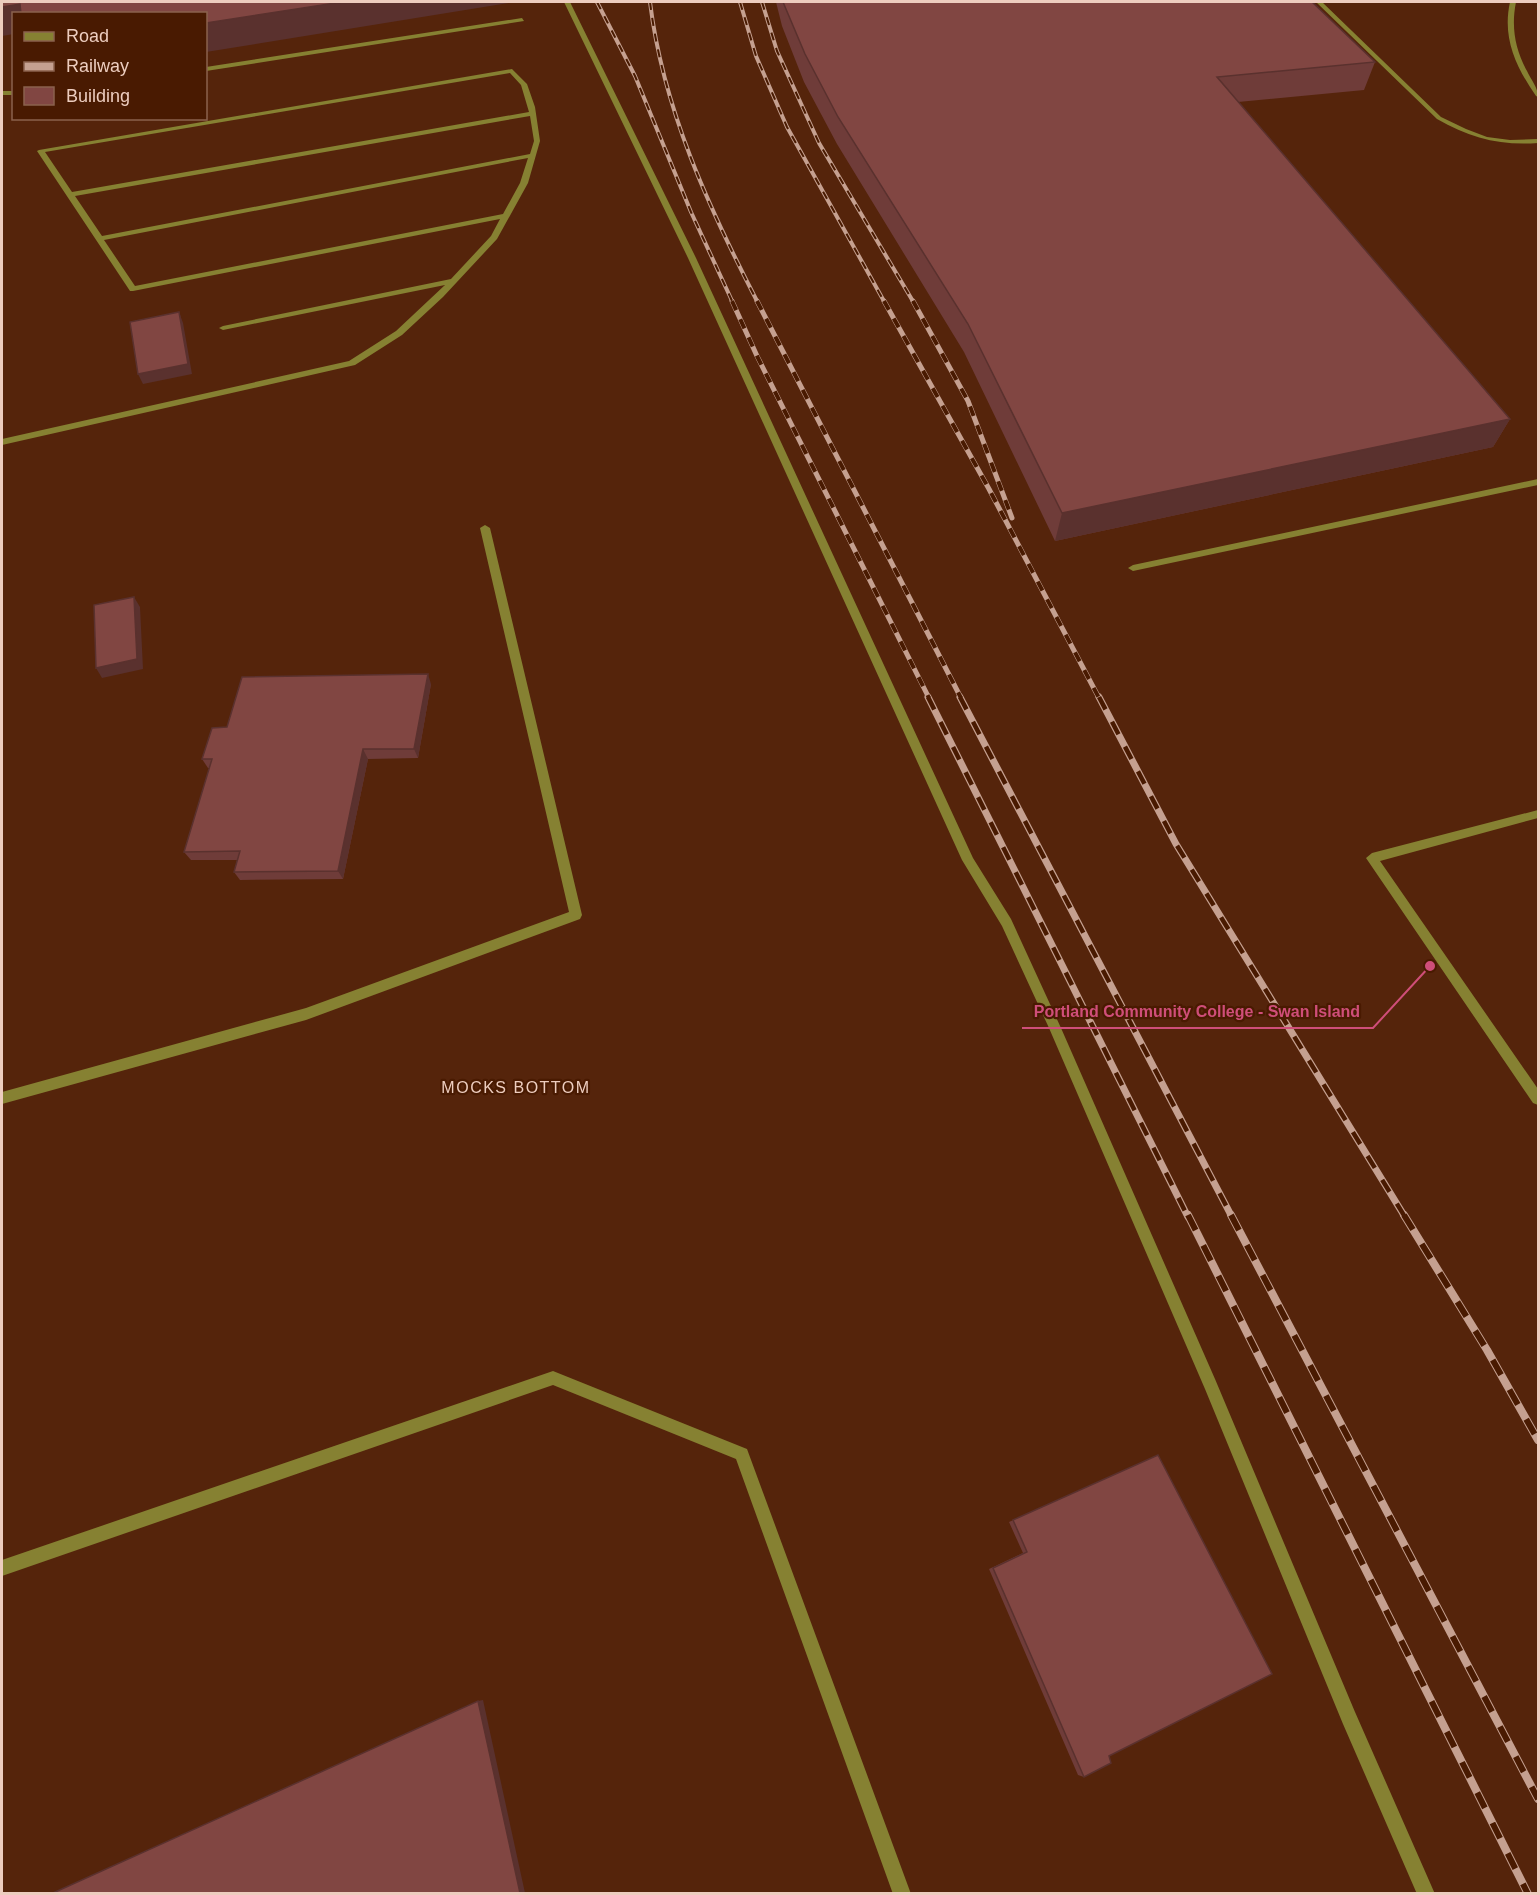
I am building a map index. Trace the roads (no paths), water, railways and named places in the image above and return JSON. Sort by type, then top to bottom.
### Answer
[{"type":"street","points":[[567,2],[692,258],[968,860],[1007,923],[1046,1007],[1210,1384],[1349,1718],[1426,1893]]},
{"type":"street","points":[[1319,2],[1439,118],[1461,131],[1484,140],[1509,143],[1539,141]]},
{"type":"street","points":[[1514,2],[1509,25],[1510,43],[1517,62],[1539,95]]},
{"type":"street","points":[[207,69],[522,20]]},
{"type":"street","points":[[2,442],[352,363],[399,333],[453,281],[494,237],[524,183],[537,141],[533,113],[524,84],[512,71],[41,151],[133,290],[505,216]]},
{"type":"street","points":[[70,195],[533,113]]},
{"type":"street","points":[[99,239],[533,155]]},
{"type":"street","points":[[223,328],[453,281]]},
{"type":"street","points":[[1133,568],[1539,482]]},
{"type":"street","points":[[2,1098],[306,1014],[576,915],[485,528]]},
{"type":"street","points":[[1539,814],[1372,858],[1539,1099]]},
{"type":"street","points":[[2,1568],[552,1378],[742,1454],[902,1893]]},
{"type":"railway","points":[[597,2],[635,76],[691,212],[733,303]]},
{"type":"railway","points":[[650,2],[665,81],[690,157],[722,231],[757,301]]},
{"type":"railway","points":[[740,2],[756,56],[787,127],[885,303]]},
{"type":"railway","points":[[762,2],[777,51],[819,143],[914,303]]},
{"type":"railway","points":[[732,301],[757,356],[929,698]]},
{"type":"railway","points":[[757,301],[961,698]]},
{"type":"railway","points":[[884,301],[989,489],[1099,698]]},
{"type":"railway","points":[[913,301],[968,401],[1012,518]]},
{"type":"railway","points":[[928,697],[1188,1217]]},
{"type":"railway","points":[[960,697],[1232,1217]]},
{"type":"railway","points":[[1099,697],[1176,844],[1405,1217]]},
{"type":"railway","points":[[1188,1215],[1528,1894]]},
{"type":"railway","points":[[1231,1215],[1538,1799]]},
{"type":"railway","points":[[1404,1215],[1487,1350],[1538,1440]]},
{"type":"place","name":"Portland Community College - Swan Island","points":[[1430,966]]},
{"type":"district","name":"MOCKS BOTTOM","points":[[516,1087]]}]
